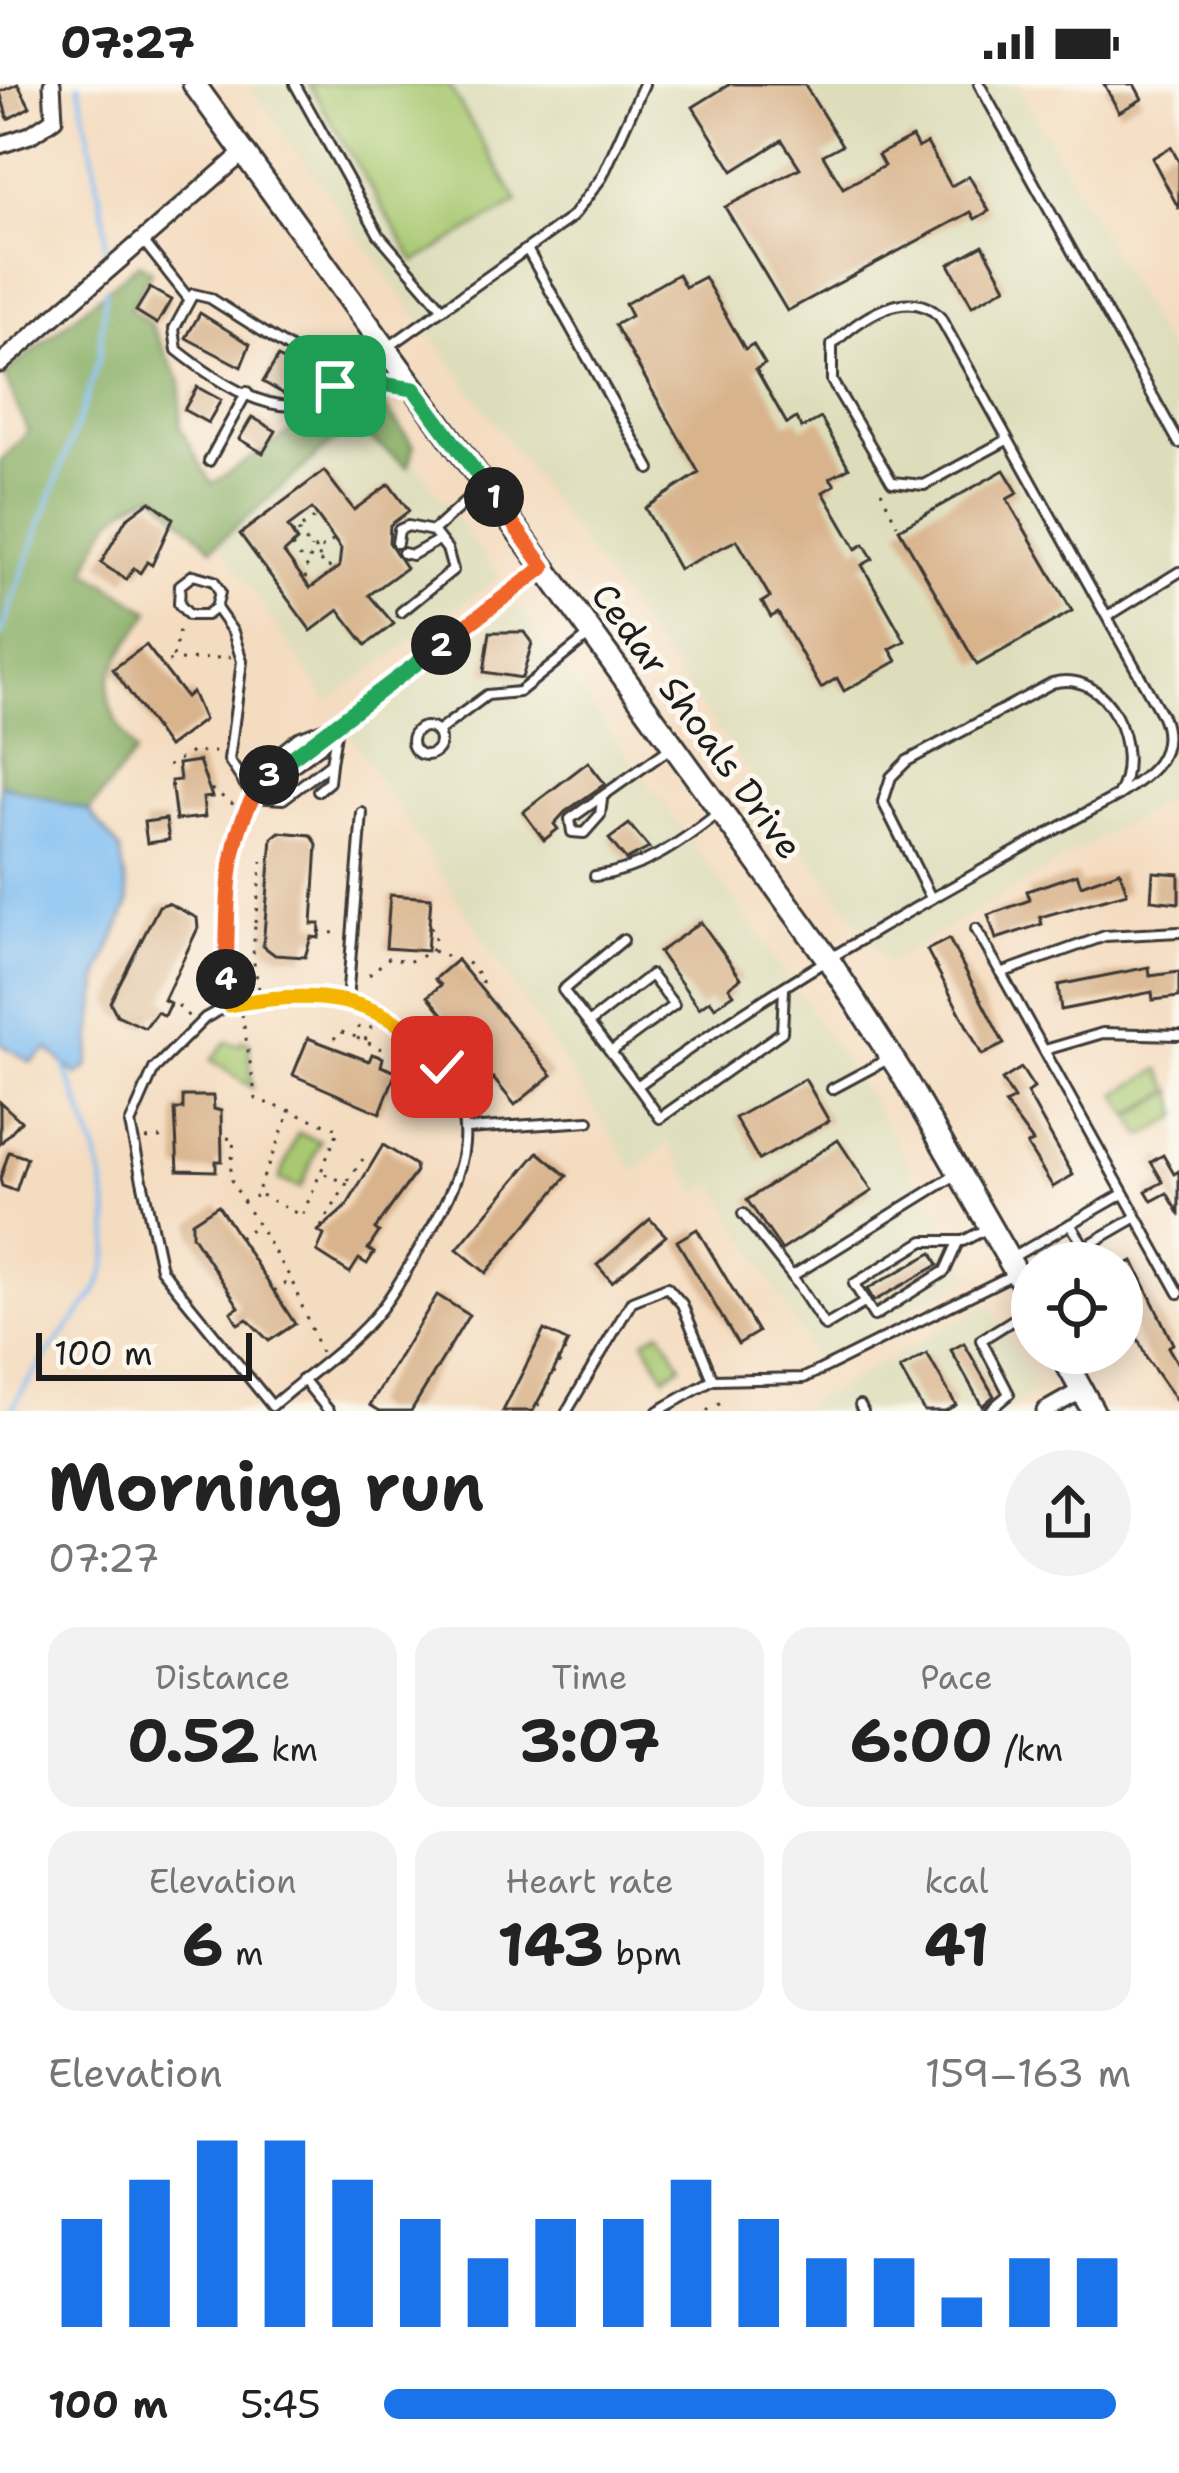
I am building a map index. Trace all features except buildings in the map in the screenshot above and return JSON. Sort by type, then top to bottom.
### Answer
[{"type":"street","points":[[0,145],[30,136],[54,118],[52,84]]},
{"type":"street","name":"Cedar Shoals Drive","points":[[194,84],[830,962],[1011,1261]]},
{"type":"street","points":[[0,364],[244,152]]},
{"type":"street","points":[[1073,1374],[1094,1411]]},
{"type":"street","points":[[1045,1411],[1082,1390]]},
{"type":"lane","points":[[295,84],[379,235],[443,309]]},
{"type":"lane","points":[[385,349],[560,229],[594,191],[644,84]]},
{"type":"lane","points":[[979,84],[1179,443]]},
{"type":"lane","points":[[143,241],[189,299]]},
{"type":"lane","points":[[527,251],[650,469]]},
{"type":"lane","points":[[323,392],[321,374],[303,357],[210,298],[193,294],[189,299],[174,328],[177,350],[247,392],[292,408],[356,380],[414,389]]},
{"type":"lane","points":[[637,1086],[754,1001],[830,962],[930,896],[1119,795],[1158,766],[1167,728],[940,317],[923,303],[898,302],[832,345],[832,381],[884,473],[904,487],[924,485],[1005,441]]},
{"type":"lane","points":[[209,461],[247,392]]},
{"type":"lane","points":[[403,553],[412,555],[435,536],[485,484]]},
{"type":"lane","points":[[397,543],[399,530],[408,526],[435,536],[447,549],[453,570],[401,612]]},
{"type":"lane","points":[[253,797],[254,772],[298,737],[338,722],[544,567]]},
{"type":"lane","points":[[1108,616],[1179,572]]},
{"type":"lane","points":[[216,608],[206,616],[186,612],[178,592],[193,575],[208,576],[217,585],[216,608],[233,632],[242,661],[229,760],[253,797],[283,799],[331,763]]},
{"type":"lane","points":[[437,732],[487,695],[519,692],[592,633]]},
{"type":"lane","points":[[930,896],[883,802],[891,777],[907,760],[1052,683],[1077,680],[1098,691],[1129,746],[1130,771],[1119,795]]},
{"type":"lane","points":[[318,791],[329,782],[338,722]]},
{"type":"lane","points":[[229,1005],[232,868],[244,809],[253,797],[321,747],[338,722]]},
{"type":"lane","points":[[602,800],[596,821],[584,833],[572,832],[570,819],[675,744]]},
{"type":"lane","points":[[595,876],[626,872],[680,844],[722,810]]},
{"type":"lane","points":[[347,1000],[362,813]]},
{"type":"lane","points":[[976,929],[1179,1293]]},
{"type":"lane","points":[[1001,973],[1105,936],[1179,932]]},
{"type":"lane","points":[[623,940],[563,990],[661,1118],[782,1032],[784,989]]},
{"type":"lane","points":[[590,1022],[651,975],[674,1005],[612,1052]]},
{"type":"lane","points":[[267,998],[347,1000],[379,1012],[420,1042],[442,1067],[467,1129],[456,1187],[391,1294],[272,1406],[172,1287],[154,1250],[130,1124],[154,1069],[196,1025],[229,1005],[267,998]]},
{"type":"lane","points":[[1045,1050],[1103,1033],[1179,1035]]},
{"type":"lane","points":[[832,1089],[891,1057]]},
{"type":"lane","points":[[467,1129],[589,1121]]},
{"type":"lane","points":[[792,1276],[961,1172]]},
{"type":"lane","points":[[1056,1242],[1070,1224],[1121,1195]]},
{"type":"lane","points":[[743,1214],[825,1326],[864,1303]]},
{"type":"lane","points":[[1094,1242],[1135,1218]]},
{"type":"lane","points":[[1070,1224],[1082,1242]]},
{"type":"lane","points":[[958,1242],[945,1271],[874,1316],[854,1284],[924,1241],[958,1242],[991,1227]]},
{"type":"lane","points":[[658,1411],[713,1380],[804,1378],[992,1280],[1011,1282]]},
{"type":"lane","points":[[567,1411],[632,1301],[667,1287],[682,1304],[713,1380]]},
{"type":"lane","points":[[989,1411],[1009,1394],[982,1340],[1011,1301]]},
{"type":"lane","points":[[303,1378],[328,1411]]},
{"type":"path","points":[[881,491],[897,525]]},
{"type":"path","points":[[317,516],[295,532],[311,548],[320,550],[334,540]]},
{"type":"path","points":[[292,546],[306,560],[305,578]]},
{"type":"path","points":[[306,560],[311,548]]},
{"type":"path","points":[[320,550],[319,560],[327,569],[334,564]]},
{"type":"path","points":[[306,560],[319,560]]},
{"type":"path","points":[[186,612],[171,660],[216,659]]},
{"type":"path","points":[[168,766],[192,752],[208,752]]},
{"type":"path","points":[[239,778],[214,788],[224,801],[244,809]]},
{"type":"path","points":[[258,983],[262,861]]},
{"type":"path","points":[[369,975],[390,957],[414,961],[432,951],[436,934],[429,925]]},
{"type":"path","points":[[319,932],[332,933]]},
{"type":"path","points":[[432,951],[470,964],[484,980],[480,988]]},
{"type":"path","points":[[169,1007],[176,1003],[196,1025]]},
{"type":"path","points":[[364,1041],[379,1012]]},
{"type":"path","points":[[242,1014],[256,1099],[339,1129],[302,1216],[258,1195]]},
{"type":"path","points":[[356,1037],[360,1025]]},
{"type":"path","points":[[334,1039],[339,1031],[356,1037],[380,1048],[379,1057]]},
{"type":"path","points":[[243,1202],[258,1195],[291,1108]]},
{"type":"path","points":[[150,1139],[168,1138]]},
{"type":"path","points":[[227,1138],[234,1139],[230,1178],[292,1279],[313,1344],[326,1359]]},
{"type":"path","points":[[321,1227],[363,1159]]},
{"type":"path","points":[[321,1172],[346,1183]]},
{"type":"path","points":[[239,1238],[258,1225]]},
{"type":"path","points":[[274,1292],[292,1279]]},
{"type":"path","points":[[563,1352],[573,1356]]},
{"type":"path","points":[[558,1363],[567,1367]]},
{"type":"path","points":[[553,1372],[562,1376]]},
{"type":"path","points":[[548,1383],[556,1388]]},
{"type":"path","points":[[542,1394],[550,1398]]},
{"type":"path","points":[[718,1403],[722,1411]]},
{"type":"path","points":[[537,1404],[545,1408]]},
{"type":"shaded area","points":[[248,84],[1017,84],[1179,371],[1179,792],[887,963]]},
{"type":"shaded area","points":[[363,392],[499,577],[328,702],[198,512]]},
{"type":"shaded area","points":[[517,604],[728,891],[870,1098],[972,1275],[816,1360],[715,1184],[698,1192],[668,1143],[635,1171],[347,731]]},
{"type":"shaded area","points":[[988,1303],[1011,1343],[1011,1374],[1028,1374],[1038,1391],[1003,1411],[806,1411],[804,1406]]},
{"type":"green space","points":[[309,84],[448,84],[518,202],[415,262]]},
{"type":"green space","points":[[139,263],[151,271],[130,309],[151,325],[181,382],[180,428],[212,484],[349,393],[377,397],[414,446],[408,467],[365,435],[336,439],[212,548],[155,494],[128,506],[110,522],[87,571],[150,612],[115,666],[108,695],[135,753],[89,811],[0,784],[0,462],[28,432],[4,375]]},
{"type":"green space","points":[[226,1042],[240,1045],[249,1042],[252,1088],[211,1060]]},
{"type":"green space","points":[[1160,1069],[1172,1090],[1129,1115],[1117,1094]]},
{"type":"green space","points":[[1174,1091],[1179,1116],[1143,1137],[1131,1117]]},
{"type":"green space","points":[[298,1133],[320,1141],[301,1188],[279,1180]]},
{"type":"green space","points":[[661,1331],[681,1365],[665,1376],[644,1340]]},
{"type":"water","points":[[0,784],[89,811],[120,850],[129,902],[99,977],[88,1067],[77,1075],[48,1049],[31,1062],[0,1044]]},
{"type":"waterway","points":[[79,84],[105,222],[106,259]]},
{"type":"waterway","points":[[0,636],[99,358],[106,288]]},
{"type":"waterway","points":[[11,1411],[92,1297],[104,1273],[109,1245],[103,1182],[64,1065]]},
{"type":"route","points":[[335,386],[356,380],[414,389],[544,567],[288,759],[244,807],[236,836],[225,988],[229,1005],[314,997],[365,1006],[420,1042],[442,1067]]}]
